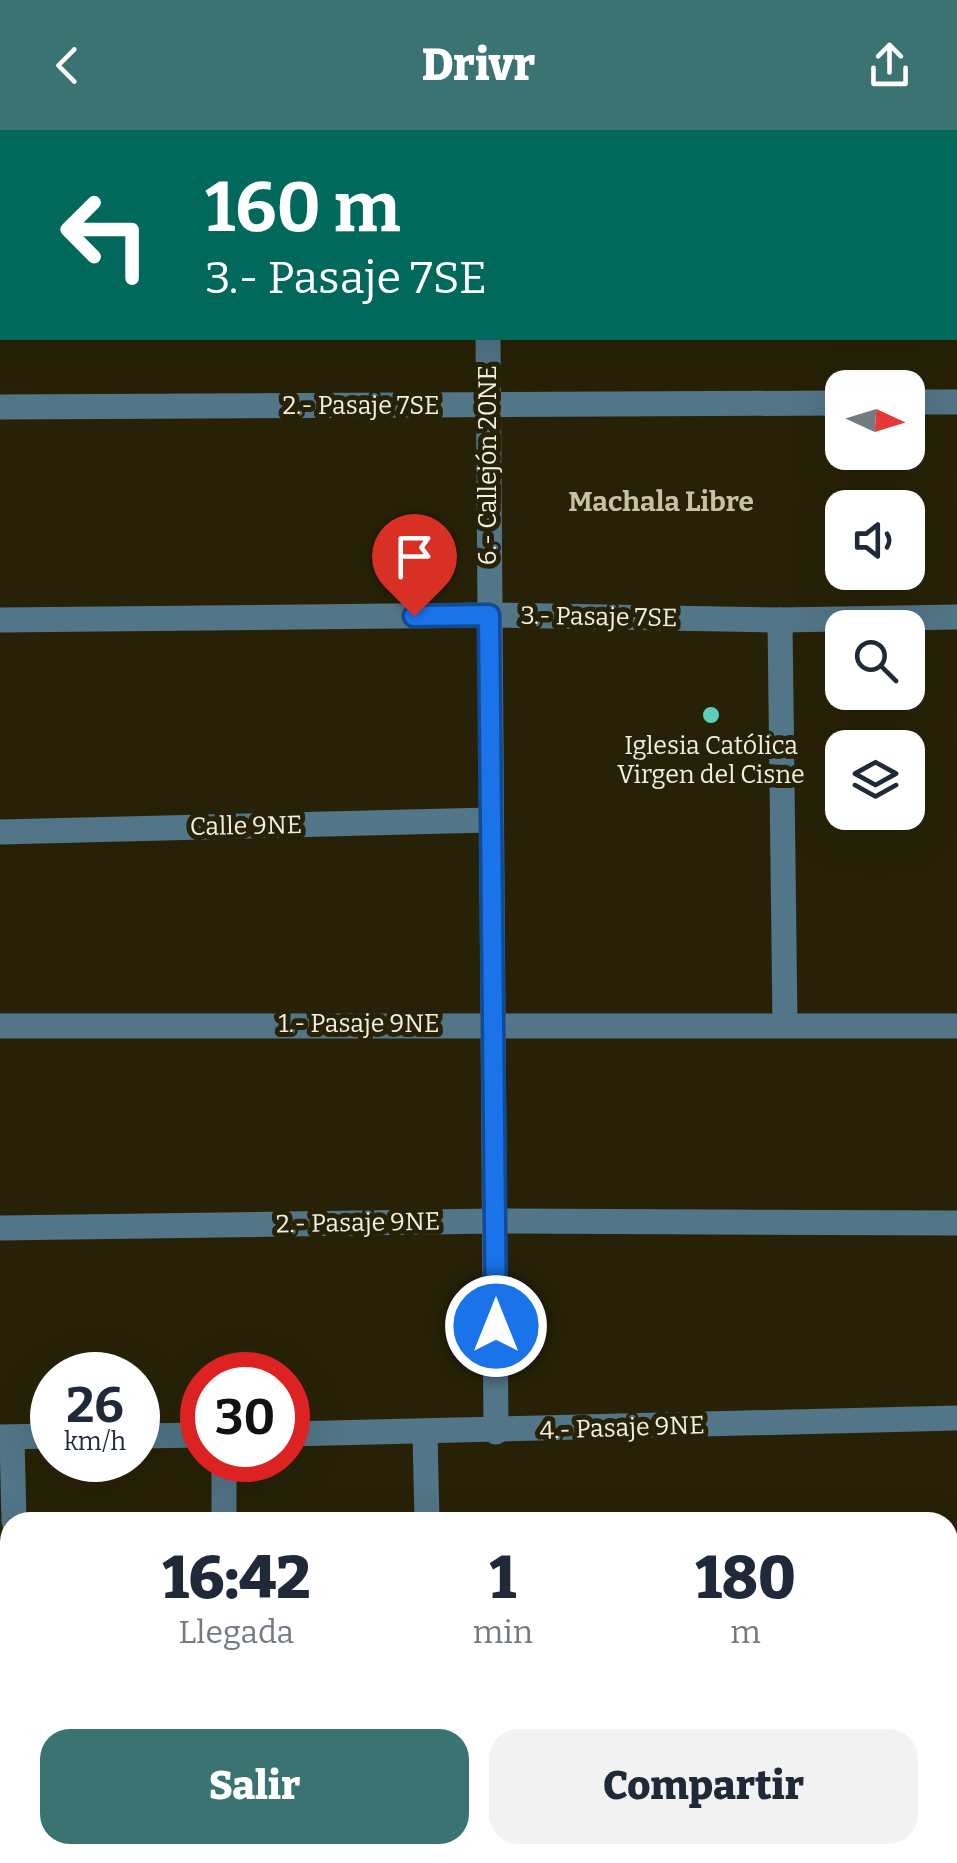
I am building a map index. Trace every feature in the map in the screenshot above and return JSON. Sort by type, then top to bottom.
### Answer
[{"type":"street","name":"6.- Callejón 20NE","points":[[488,340],[496,1432]]},
{"type":"street","points":[[925,402],[957,402]]},
{"type":"street","name":"2.- Pasaje 7SE","points":[[0,407],[825,403]]},
{"type":"street","name":"3.- Pasaje 7SE","points":[[0,620],[489,615],[780,620],[957,617]]},
{"type":"street","points":[[780,620],[785,1025]]},
{"type":"street","name":"Calle 9NE","points":[[0,832],[491,820]]},
{"type":"street","name":"1.- Pasaje 9NE","points":[[0,1026],[957,1026]]},
{"type":"street","name":"2.- Pasaje 9NE","points":[[0,1228],[495,1221],[957,1223]]},
{"type":"street","name":"4.- Pasaje 9NE","points":[[310,1434],[957,1418]]},
{"type":"street","points":[[425,1432],[428,1512]]},
{"type":"street","points":[[6,1437],[13,1512]]},
{"type":"street","points":[[224,1482],[224,1512]]},
{"type":"place","name":"Iglesia Católica Virgen del Cisne","points":[[711,715]]},
{"type":"district","name":"Machala Libre","points":[[661,501]]},
{"type":"route","points":[[414,616],[489,615],[496,1326]]}]
